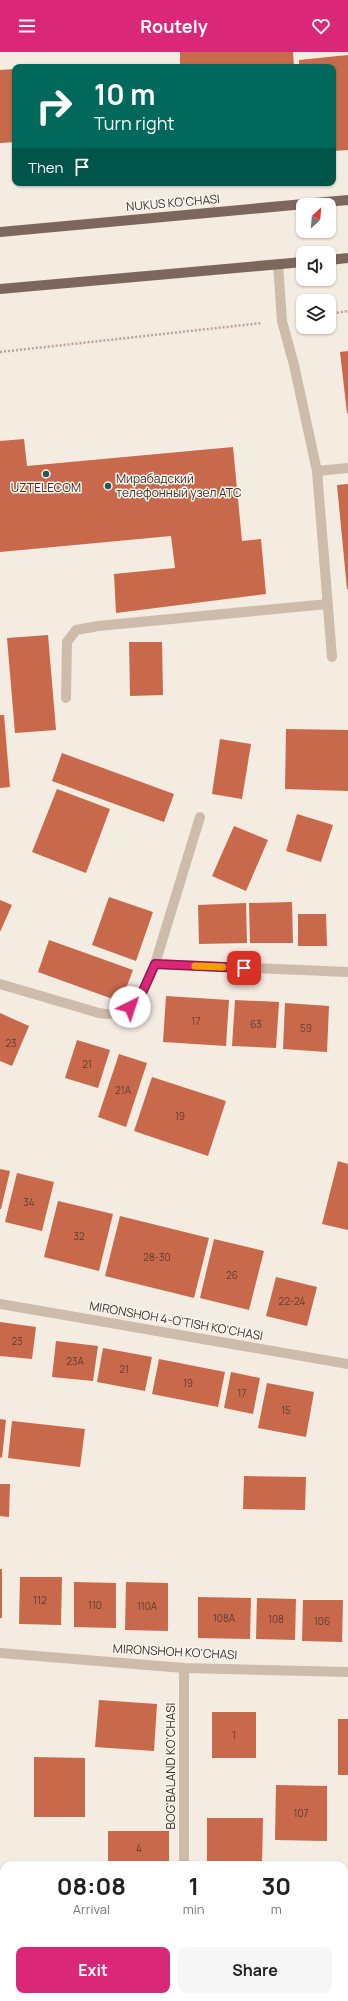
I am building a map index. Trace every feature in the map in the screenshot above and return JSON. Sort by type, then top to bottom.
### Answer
[{"type":"main road","name":"NUKUS KO'CHASI","points":[[0,232],[348,200]]},
{"type":"main road","points":[[336,259],[348,258]]},
{"type":"main road","points":[[0,290],[296,263]]},
{"type":"street","points":[[278,264],[282,321],[294,365],[317,471],[332,657]]},
{"type":"street","points":[[317,471],[348,468]]},
{"type":"street","points":[[66,698],[67,642],[76,630],[98,626],[328,604]]},
{"type":"street","points":[[0,984],[99,1013],[112,1014],[130,1007],[139,998],[155,964],[200,817]]},
{"type":"street","points":[[155,964],[348,972]]},
{"type":"street","name":"MIRONSHOH 4-O'TISH KO'CHASI","points":[[0,1304],[348,1364]]},
{"type":"street","name":"MIRONSHOH KO'CHASI","points":[[0,1653],[184,1668],[348,1672]]},
{"type":"street","name":"BOG'BALAND KO'CHASI","points":[[184,1668],[184,1861]]},
{"type":"path","points":[[336,313],[348,311]]},
{"type":"path","points":[[0,352],[282,321]]},
{"type":"building","points":[[180,52],[293,52],[294,64],[180,64]]},
{"type":"building","points":[[348,55],[348,150],[336,151],[336,64],[299,64],[299,60]]},
{"type":"building","points":[[12,69],[12,142],[0,143],[0,70]]},
{"type":"building","points":[[348,351],[348,413],[347,413],[340,352]]},
{"type":"building","points":[[24,439],[27,466],[233,447],[242,541],[261,539],[266,594],[116,613],[114,574],[175,568],[171,536],[0,552],[0,441]]},
{"type":"building","points":[[348,484],[348,589],[347,589],[337,485]]},
{"type":"building","points":[[48,635],[56,730],[15,733],[7,638]]},
{"type":"building","points":[[129,642],[162,642],[163,695],[130,696]]},
{"type":"building","points":[[0,715],[4,715],[10,787],[0,788]]},
{"type":"building","points":[[286,729],[348,730],[348,791],[285,789]]},
{"type":"building","points":[[220,739],[251,744],[242,799],[212,794]]},
{"type":"building","points":[[62,753],[174,794],[164,822],[52,781]]},
{"type":"building","points":[[57,789],[110,809],[86,873],[32,852]]},
{"type":"building","points":[[297,814],[333,825],[321,862],[286,851]]},
{"type":"building","points":[[234,826],[268,840],[246,891],[212,876]]},
{"type":"building","points":[[109,897],[153,912],[136,961],[92,945]]},
{"type":"building","points":[[0,900],[12,905],[0,932]]},
{"type":"building","points":[[292,902],[293,943],[250,943],[249,903]]},
{"type":"building","points":[[246,903],[247,943],[199,944],[198,905]]},
{"type":"building","points":[[298,914],[326,914],[327,946],[298,946]]},
{"type":"building","points":[[49,940],[133,970],[121,1002],[38,972]]},
{"type":"building","points":[[166,996],[229,1000],[226,1046],[163,1042]]},
{"type":"building","points":[[235,1000],[279,1002],[276,1048],[232,1046]]},
{"type":"building","points":[[285,1003],[329,1006],[327,1052],[283,1049]]},
{"type":"building","points":[[0,1013],[29,1026],[12,1066],[0,1061]]},
{"type":"building","points":[[77,1040],[110,1050],[98,1088],[65,1078]]},
{"type":"building","points":[[119,1054],[147,1063],[126,1127],[98,1117]]},
{"type":"building","points":[[152,1077],[226,1101],[208,1156],[134,1131]]},
{"type":"building","points":[[338,1161],[348,1164],[348,1230],[322,1224]]},
{"type":"building","points":[[0,1169],[10,1171],[1,1209],[0,1209]]},
{"type":"building","points":[[17,1173],[54,1182],[42,1231],[5,1222]]},
{"type":"building","points":[[58,1201],[113,1214],[99,1271],[44,1257]]},
{"type":"building","points":[[120,1216],[209,1238],[194,1298],[105,1276]]},
{"type":"building","points":[[214,1239],[264,1251],[249,1310],[200,1298]]},
{"type":"building","points":[[276,1277],[317,1287],[307,1326],[266,1316]]},
{"type":"building","points":[[0,1322],[36,1327],[32,1359],[0,1356]]},
{"type":"building","points":[[56,1341],[98,1346],[93,1381],[52,1377]]},
{"type":"building","points":[[103,1348],[152,1357],[145,1391],[97,1382]]},
{"type":"building","points":[[159,1359],[225,1372],[218,1407],[152,1394]]},
{"type":"building","points":[[231,1372],[260,1378],[253,1414],[224,1408]]},
{"type":"building","points":[[267,1383],[314,1392],[306,1437],[258,1428]]},
{"type":"building","points":[[0,1419],[6,1420],[2,1458],[0,1457]]},
{"type":"building","points":[[12,1421],[85,1429],[80,1467],[8,1458]]},
{"type":"building","points":[[244,1476],[306,1477],[305,1510],[243,1509]]},
{"type":"building","points":[[0,1484],[10,1484],[9,1517],[0,1516]]},
{"type":"building","points":[[0,1569],[2,1569],[2,1618],[0,1618]]},
{"type":"building","points":[[20,1577],[62,1577],[61,1625],[19,1624]]},
{"type":"building","points":[[74,1582],[116,1583],[116,1628],[74,1627]]},
{"type":"building","points":[[126,1582],[168,1583],[168,1631],[125,1630]]},
{"type":"building","points":[[198,1597],[251,1598],[250,1639],[198,1638]]},
{"type":"building","points":[[257,1598],[296,1599],[295,1640],[256,1639]]},
{"type":"building","points":[[303,1600],[343,1600],[342,1642],[302,1641]]},
{"type":"building","points":[[99,1700],[157,1704],[154,1751],[95,1747]]},
{"type":"building","points":[[212,1712],[256,1712],[256,1758],[212,1758]]},
{"type":"building","points":[[338,1719],[348,1719],[348,1775],[338,1775]]},
{"type":"building","points":[[34,1757],[85,1758],[85,1817],[34,1817]]},
{"type":"building","points":[[276,1785],[327,1786],[327,1841],[275,1840]]},
{"type":"building","points":[[207,1818],[263,1818],[262,1861],[207,1861]]},
{"type":"building","points":[[108,1831],[169,1831],[169,1861],[108,1861]]},
{"type":"slow traffic","points":[[195,966],[223,967]]},
{"type":"place","name":"UZTELECOM","points":[[46,474]]},
{"type":"place","name":"Мирабадский телефонный узел АТС","points":[[108,486]]},
{"type":"route","points":[[130,1007],[142,993],[155,964],[244,968]]}]
